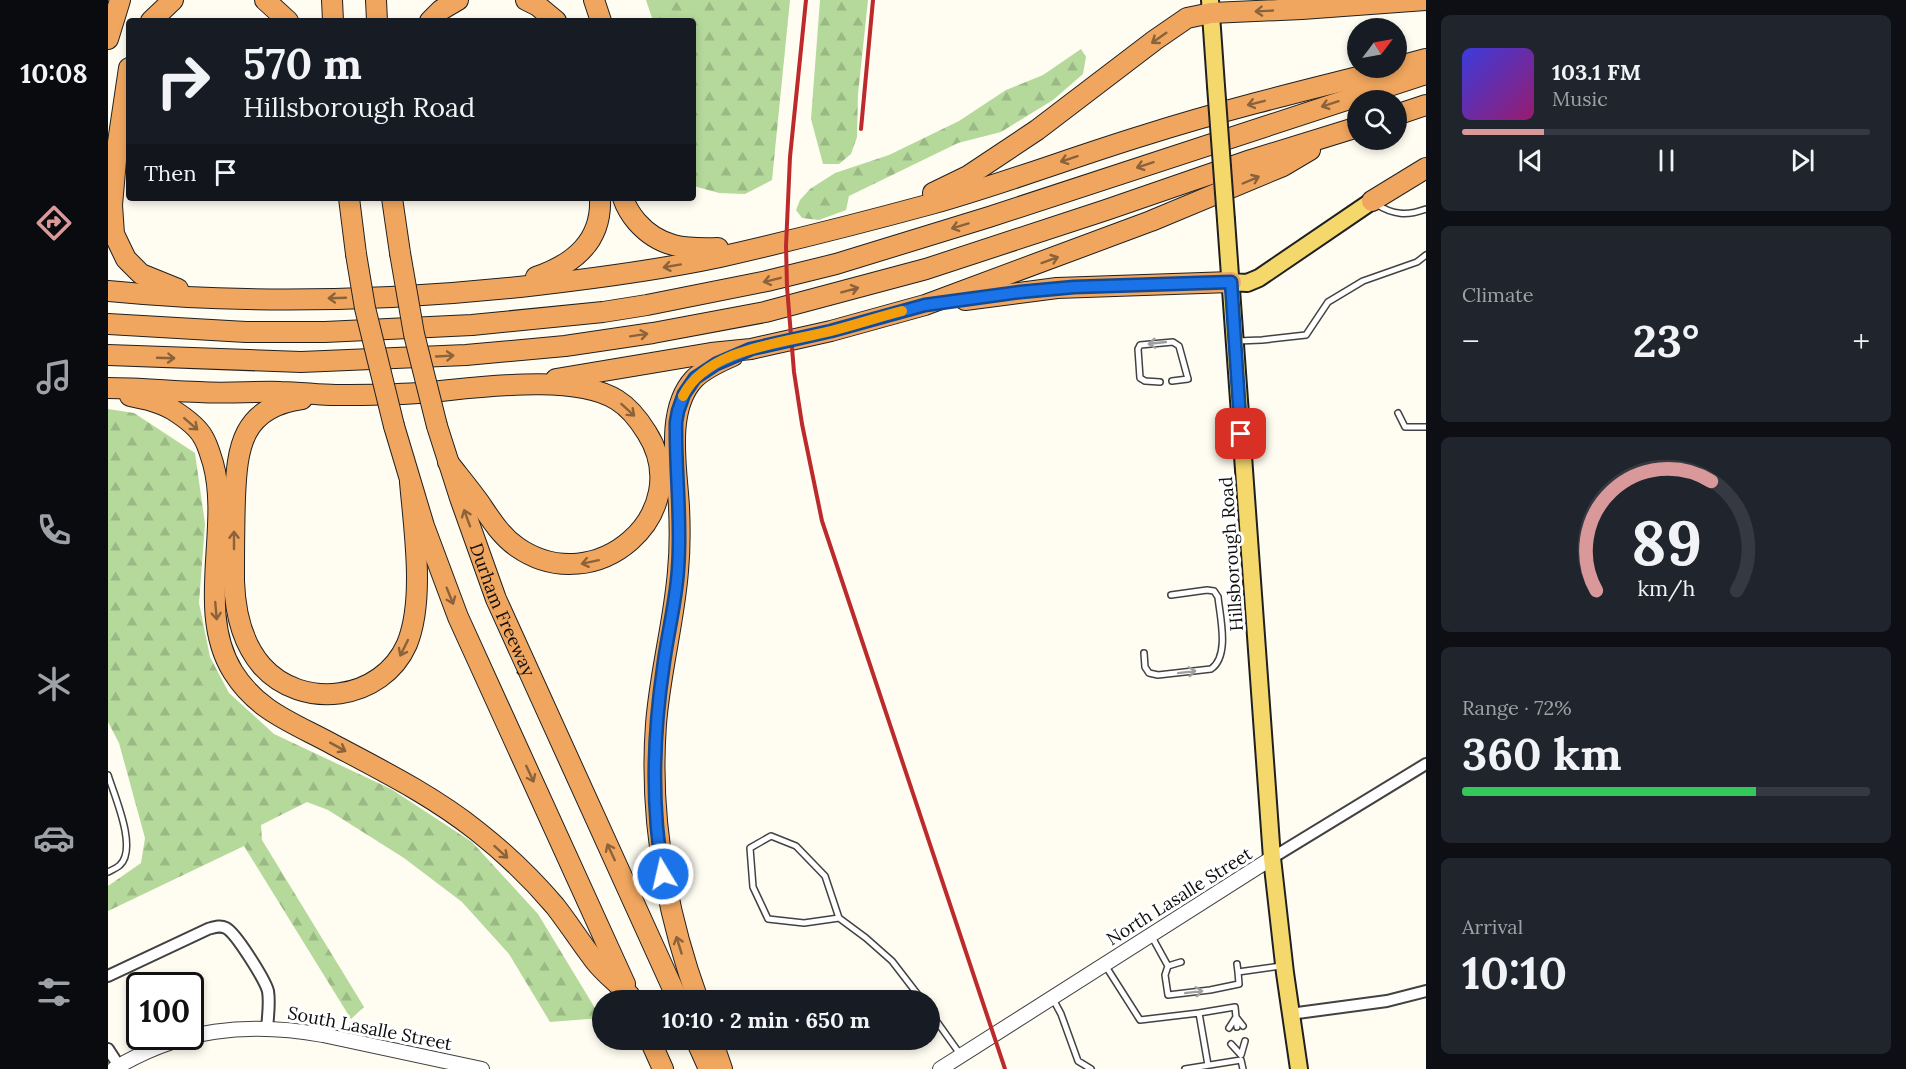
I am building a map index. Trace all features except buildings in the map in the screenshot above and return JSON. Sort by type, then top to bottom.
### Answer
[{"type":"highway","points":[[108,39],[120,0]]},
{"type":"highway","points":[[154,18],[173,0]]},
{"type":"highway","points":[[266,0],[285,18]]},
{"type":"highway","points":[[332,0],[333,18]]},
{"type":"highway","points":[[376,0],[377,18]]},
{"type":"highway","points":[[433,18],[441,10],[458,0]]},
{"type":"highway","points":[[526,0],[553,18]]},
{"type":"highway","points":[[594,0],[600,18]]},
{"type":"highway","points":[[887,214],[968,176],[1037,129],[1186,19],[1211,6],[1302,9],[1426,0]]},
{"type":"highway","points":[[1407,64],[1426,59]]},
{"type":"highway","points":[[108,324],[246,333],[325,332],[472,325],[603,312],[647,305],[767,281],[836,264],[989,217],[1426,74]]},
{"type":"highway","points":[[108,291],[200,297],[304,299],[438,295],[624,274],[721,257],[948,199],[1186,122],[1353,78]]},
{"type":"highway","points":[[126,88],[112,205],[114,234],[126,259],[141,274],[154,281],[200,297]]},
{"type":"highway","points":[[1407,111],[1426,105]]},
{"type":"highway","points":[[108,355],[253,361],[339,360],[494,353],[565,346],[653,333],[765,312],[926,269],[1251,160],[1347,130]]},
{"type":"highway","points":[[108,389],[141,388],[201,392],[282,392],[333,395],[414,393],[534,384],[577,375],[751,349],[831,331],[925,305],[1162,217],[1283,166],[1332,135]]},
{"type":"highway","points":[[1372,201],[1426,168]]},
{"type":"highway","points":[[349,201],[356,255],[368,320],[410,482],[440,571],[458,617],[627,990]]},
{"type":"highway","name":"Durham Freeway","points":[[392,201],[414,334],[437,426],[496,599],[673,990]]},
{"type":"highway","points":[[500,289],[551,272],[573,259],[588,242],[593,232],[599,219],[600,201]]},
{"type":"highway","points":[[624,201],[632,217],[652,237],[667,244],[698,249],[770,244]]},
{"type":"highway","points":[[925,305],[1057,288],[1231,282]]},
{"type":"highway","points":[[695,990],[674,928],[667,896],[659,853],[655,801],[656,723],[678,569],[676,422],[684,394],[695,378],[716,364],[751,349]]},
{"type":"highway","points":[[448,462],[507,539],[518,548],[541,560],[565,564],[588,563],[607,557],[632,541],[650,516],[658,496],[659,486],[660,474],[656,452],[642,424],[627,408],[603,394],[576,387],[534,384]]},
{"type":"highway","points":[[108,389],[172,409],[195,427],[203,437],[217,478],[215,592],[219,632],[229,666],[254,699],[276,715],[422,793],[479,832],[535,884],[555,906],[596,962],[623,990]]},
{"type":"highway","points":[[333,395],[292,400],[274,406],[255,421],[241,444],[238,456],[234,581],[237,607],[248,646],[261,665],[280,682],[300,691],[318,695],[341,694],[358,689],[384,674],[401,655],[416,610],[417,588],[410,482]]},
{"type":"highway","points":[[654,1050],[663,1069]]},
{"type":"highway","points":[[700,1050],[709,1069]]},
{"type":"highway","points":[[715,1050],[722,1069]]},
{"type":"main road","name":"Hillsborough Road","points":[[1211,6],[1272,858],[1290,1014],[1299,1069]]},
{"type":"main road","points":[[1231,282],[1247,283],[1259,278],[1372,201]]},
{"type":"street","name":"North Lasalle Street","points":[[957,1062],[1052,998],[1272,858],[1426,764]]},
{"type":"street","points":[[108,976],[208,929],[216,926],[224,927],[236,936],[267,987],[269,1001],[267,1028]]},
{"type":"street","points":[[1290,1014],[1387,1001],[1426,991]]},
{"type":"street","name":"South Lasalle Street","points":[[116,1068],[159,1046],[208,1032],[267,1028],[323,1035],[443,1065],[482,1069]]},
{"type":"street","points":[[108,1048],[116,1068]]},
{"type":"street","points":[[940,1069],[957,1062]]},
{"type":"lane","points":[[1372,201],[1391,212],[1402,214],[1426,209]]},
{"type":"lane","points":[[1235,341],[1306,335],[1328,302],[1363,281],[1417,262],[1426,255]]},
{"type":"lane","points":[[1160,382],[1144,381],[1140,378],[1138,349],[1140,345],[1173,342],[1179,346],[1188,379],[1172,381]]},
{"type":"lane","points":[[1398,413],[1405,427],[1426,427]]},
{"type":"lane","points":[[1144,653],[1145,667],[1149,673],[1158,675],[1210,669],[1217,664],[1221,656],[1218,597],[1214,591],[1171,595]]},
{"type":"lane","points":[[108,775],[124,823],[127,850],[122,864],[108,872]]},
{"type":"lane","points":[[839,918],[804,923],[768,919],[753,887],[750,848],[771,836],[796,846],[825,876],[839,918],[891,961],[914,990]]},
{"type":"lane","points":[[1151,936],[1168,966]]},
{"type":"lane","points":[[1181,962],[1168,966],[1164,975],[1168,995],[1239,984],[1237,964]]},
{"type":"lane","points":[[1105,965],[1140,1020],[1235,1007],[1240,1026]]},
{"type":"lane","points":[[1238,972],[1284,965]]},
{"type":"lane","points":[[1052,998],[1061,1014],[1078,1061],[1091,1069]]},
{"type":"lane","points":[[1199,1013],[1208,1065]]},
{"type":"lane","points":[[1229,1028],[1236,1017]]},
{"type":"lane","points":[[940,1031],[957,1062]]},
{"type":"lane","points":[[1242,1042],[1243,1069]]},
{"type":"lane","points":[[1231,1044],[1241,1057]]},
{"type":"lane","points":[[1185,1069],[1241,1057]]},
{"type":"green space","points":[[646,0],[790,0],[772,180],[745,194],[719,193],[696,187],[696,18],[652,18]]},
{"type":"green space","points":[[820,0],[868,0],[858,94],[857,137],[851,154],[839,164],[823,164],[811,119]]},
{"type":"green space","points":[[1081,49],[1086,57],[1083,74],[1053,100],[1001,132],[958,143],[849,196],[846,210],[819,220],[802,218],[796,210],[800,200],[810,189],[835,173],[889,155],[959,121],[1006,90],[1043,75]]},
{"type":"green space","points":[[108,409],[134,413],[195,453],[205,524],[199,603],[210,657],[229,693],[274,734],[391,789],[472,842],[538,914],[592,1003],[592,1019],[550,1022],[509,954],[462,902],[404,858],[328,810],[307,802],[261,825],[262,840],[364,1007],[351,1019],[244,846],[108,911],[108,886],[141,863],[145,838],[119,743],[108,722]]},
{"type":"railway","points":[[806,0],[790,157],[786,246],[794,372],[802,424],[822,521],[1005,1069]]},
{"type":"railway","points":[[861,129],[873,0]]},
{"type":"slow traffic","points":[[683,396],[695,378],[704,371],[751,349],[831,331],[902,311]]},
{"type":"route","points":[[663,874],[659,853],[654,769],[656,723],[678,569],[676,422],[684,394],[695,378],[704,371],[751,349],[831,331],[925,305],[1057,288],[1231,282],[1241,434]]}]
